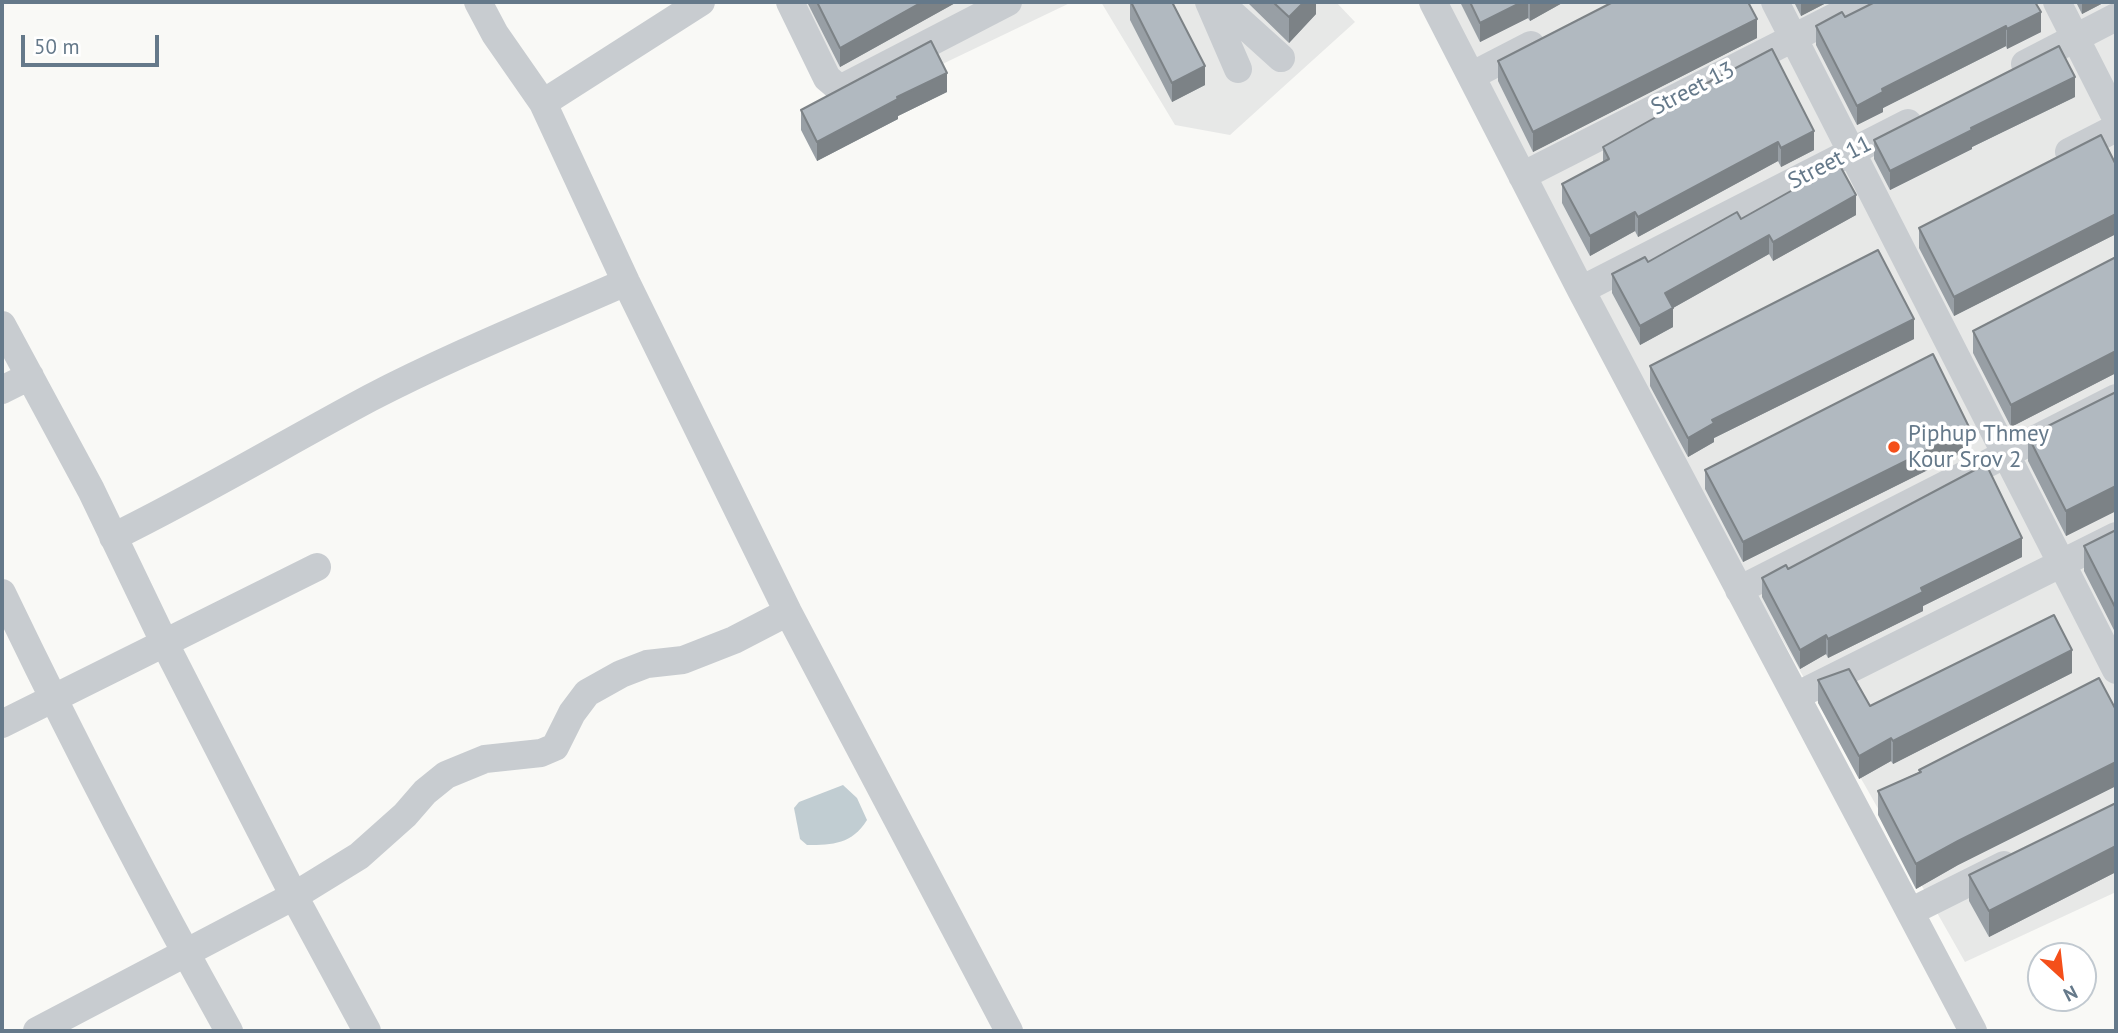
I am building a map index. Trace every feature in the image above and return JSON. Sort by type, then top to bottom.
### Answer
[{"type":"street","points":[[478,2],[495,34],[543,103],[626,282],[788,612],[1009,1031]]},
{"type":"street","points":[[543,103],[701,2]]},
{"type":"street","points":[[790,2],[827,78],[840,89],[1008,2]]},
{"type":"street","points":[[1209,2],[1238,69]]},
{"type":"street","points":[[1219,2],[1281,58]]},
{"type":"street","points":[[1433,2],[1581,290],[1640,372],[1695,476],[1739,590],[1973,1031]]},
{"type":"street","points":[[1775,2],[2116,673],[2091,687]]},
{"type":"street","name":"Street 13","points":[[1522,176],[1864,2]]},
{"type":"street","points":[[2057,2],[2116,118]]},
{"type":"street","points":[[2001,76],[2116,17]]},
{"type":"street","points":[[1471,76],[1555,33]]},
{"type":"street","name":"Street 11","points":[[1581,290],[1927,114]]},
{"type":"street","points":[[2043,165],[2116,128]]},
{"type":"street","points":[[113,537],[180,504],[418,374],[626,282]]},
{"type":"street","points":[[2,325],[113,537],[360,1029]]},
{"type":"street","points":[[2,390],[30,376]]},
{"type":"street","points":[[1739,590],[2116,398]]},
{"type":"street","points":[[1796,696],[2116,536]]},
{"type":"street","points":[[2,724],[317,567]]},
{"type":"street","points":[[2,593],[52,698],[229,1031]]},
{"type":"street","points":[[37,1031],[294,896],[359,856],[446,775],[485,759],[541,753],[555,747],[572,713],[587,693],[621,674],[647,663],[683,660],[734,640],[788,612]]},
{"type":"street","points":[[1855,808],[1880,795]]},
{"type":"street","points":[[1910,912],[2031,851]]},
{"type":"shaded area","points":[[777,2],[1072,2],[840,113]]},
{"type":"shaded area","points":[[1101,2],[1336,2],[1355,22],[1230,135],[1175,125]]},
{"type":"shaded area","name":"Piphup Thmey Kour Srov 2","points":[[1421,2],[2116,2],[2116,892],[1965,962]]},
{"type":"shaded area","points":[[843,785],[857,798],[867,820],[855,834],[841,842],[807,845],[800,839],[794,808],[799,802]]},
{"type":"building","points":[[817,2],[922,2],[840,48]]},
{"type":"building","points":[[1131,2],[1172,2],[1205,66],[1172,83]]},
{"type":"building","points":[[1273,2],[1304,2],[1289,17]]},
{"type":"building","points":[[1470,2],[1522,2],[1480,23]]},
{"type":"building","points":[[1613,2],[1748,2],[1757,19],[1533,132],[1498,61]]},
{"type":"building","points":[[1875,2],[2035,2],[2041,12],[2007,29],[2006,26],[1882,89],[1883,92],[1857,106],[1816,26],[1842,12],[1845,17]]},
{"type":"building","points":[[931,41],[947,73],[897,97],[898,99],[817,142],[801,110]]},
{"type":"building","points":[[2059,46],[2075,77],[1890,171],[1874,140]]},
{"type":"building","points":[[1772,49],[1814,131],[1781,148],[1778,142],[1638,217],[1635,212],[1590,236],[1562,184],[1609,159],[1603,147],[1672,108],[1669,103]]},
{"type":"building","points":[[2101,135],[2116,165],[2116,214],[1954,297],[1919,228]]},
{"type":"building","points":[[1839,164],[1856,195],[1773,242],[1769,235],[1665,293],[1673,308],[1640,326],[1612,274],[1645,257],[1648,262],[1737,212],[1741,219]]},
{"type":"building","points":[[1878,250],[1914,319],[1712,420],[1714,423],[1688,438],[1650,366]]},
{"type":"building","points":[[2116,257],[2116,351],[2011,405],[1973,331]]},
{"type":"building","points":[[1933,354],[1970,429],[1743,542],[1705,470]]},
{"type":"building","points":[[2116,392],[2116,486],[2066,511],[2028,436]]},
{"type":"building","points":[[1986,464],[2022,538],[1921,588],[1923,592],[1828,639],[1826,635],[1800,650],[1762,578],[1786,565],[1788,569]]},
{"type":"building","points":[[2116,530],[2116,609],[2084,546]]},
{"type":"building","points":[[2054,615],[2072,650],[1859,756],[1818,680],[1849,669],[1870,706]]},
{"type":"building","points":[[2099,678],[2116,710],[2116,762],[1916,864],[1878,791],[1921,772],[1919,770]]},
{"type":"building","points":[[2116,803],[2116,846],[1989,911],[1969,875]]},
{"type":"place","name":"Piphup Thmey Kour Srov 2","points":[[1894,447]]}]
